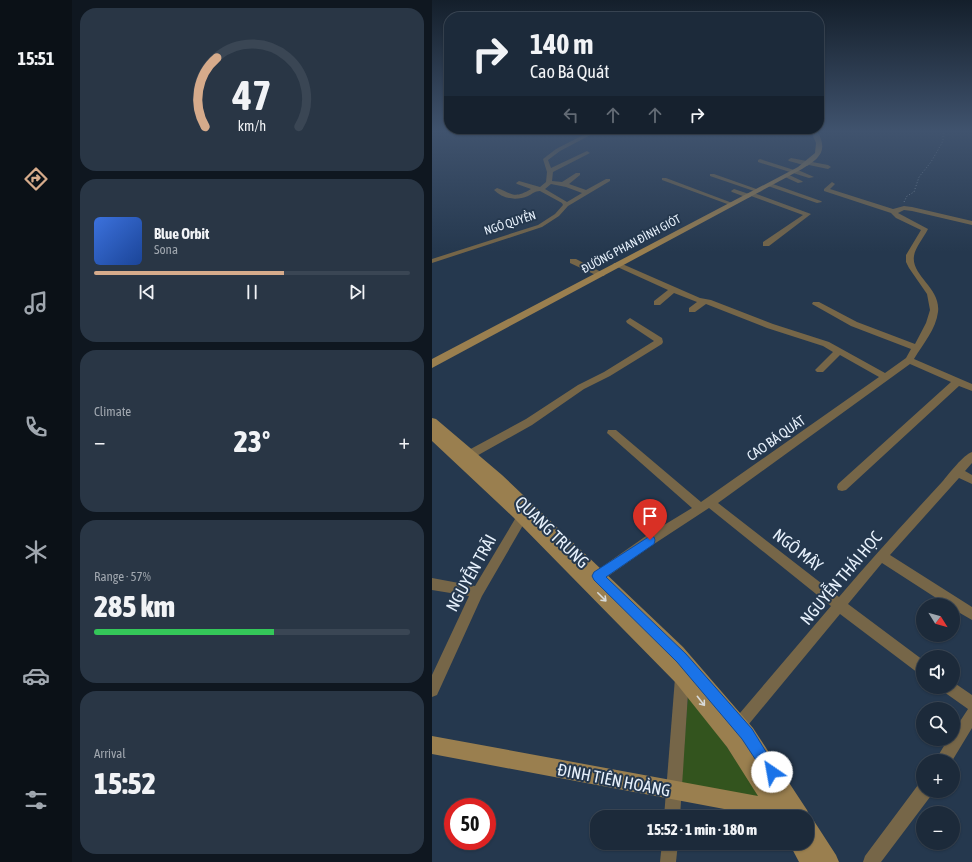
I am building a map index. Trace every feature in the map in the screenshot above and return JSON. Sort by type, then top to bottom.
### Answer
[{"type":"main road","name":"ĐƯỜNG PHAN ĐÌNH GIÓT","points":[[432,364],[795,171]]},
{"type":"main road","name":"QUANG TRUNG","points":[[432,422],[497,479],[682,677],[786,810]]},
{"type":"main road","name":"QUANG TRUNG","points":[[432,434],[522,517],[682,658],[747,734],[787,810]]},
{"type":"main road","name":"ĐINH TIÊN HOÀNG","points":[[432,745],[769,810]]},
{"type":"main road","points":[[814,839],[829,862]]},
{"type":"main road","points":[[803,850],[811,862]]},
{"type":"street","points":[[548,171],[549,182],[564,184],[588,193]]},
{"type":"street","points":[[787,171],[811,177]]},
{"type":"street","points":[[792,173],[800,182]]},
{"type":"street","points":[[564,184],[578,174]]},
{"type":"street","points":[[712,175],[753,194],[808,214],[766,244]]},
{"type":"street","points":[[664,179],[734,203]]},
{"type":"street","points":[[566,205],[608,180]]},
{"type":"street","name":"NGÔ QUYỀN","points":[[539,189],[548,185],[549,182]]},
{"type":"street","points":[[519,183],[539,189]]},
{"type":"street","points":[[832,184],[826,190],[895,212],[898,208],[905,208],[972,223]]},
{"type":"street","points":[[770,185],[819,202]]},
{"type":"street","points":[[497,190],[504,195],[517,197],[539,189]]},
{"type":"street","name":"NGÔ QUYỀN","points":[[432,261],[540,226],[557,215],[566,205],[564,202],[539,189]]},
{"type":"street","points":[[734,191],[753,194]]},
{"type":"street","points":[[714,193],[734,203]]},
{"type":"street","name":"CAO BÁ QUÁT","points":[[593,580],[705,505],[909,360],[927,329],[934,310],[933,296],[910,266],[909,260],[910,255],[925,229],[898,217],[894,213],[895,212]]},
{"type":"street","points":[[540,226],[549,232]]},
{"type":"street","points":[[573,261],[601,274]]},
{"type":"street","points":[[618,265],[674,290],[770,326],[818,340],[886,377]]},
{"type":"street","points":[[657,304],[674,290]]},
{"type":"street","points":[[692,310],[704,301]]},
{"type":"street","points":[[816,304],[854,324],[916,348]]},
{"type":"street","points":[[469,455],[529,422],[581,387],[607,374],[659,342],[659,340],[630,321]]},
{"type":"street","points":[[820,370],[839,351]]},
{"type":"street","points":[[909,360],[965,384]]},
{"type":"street","points":[[842,488],[972,377]]},
{"type":"street","name":"NGÔ MÂY","points":[[612,433],[705,505],[916,663]]},
{"type":"street","name":"NGUYỄN THÁI HỌC","points":[[739,725],[881,556],[972,456]]},
{"type":"street","points":[[957,472],[972,480]]},
{"type":"street","name":"NGUYỄN TRÃI","points":[[432,690],[478,592],[522,517]]},
{"type":"street","points":[[881,556],[972,614]]},
{"type":"street","points":[[432,584],[478,592]]},
{"type":"street","points":[[673,810],[682,658]]},
{"type":"street","points":[[958,694],[972,704]]},
{"type":"street","points":[[947,754],[972,715]]},
{"type":"street","points":[[871,862],[919,798]]},
{"type":"street","points":[[668,862],[669,850]]},
{"type":"path","points":[[905,208],[905,199],[914,192],[919,177],[924,171]]},
{"type":"green space","points":[[688,695],[725,744],[762,799],[681,785]]},
{"type":"route","points":[[650,540],[598,576],[678,653],[747,734],[772,772]]}]
